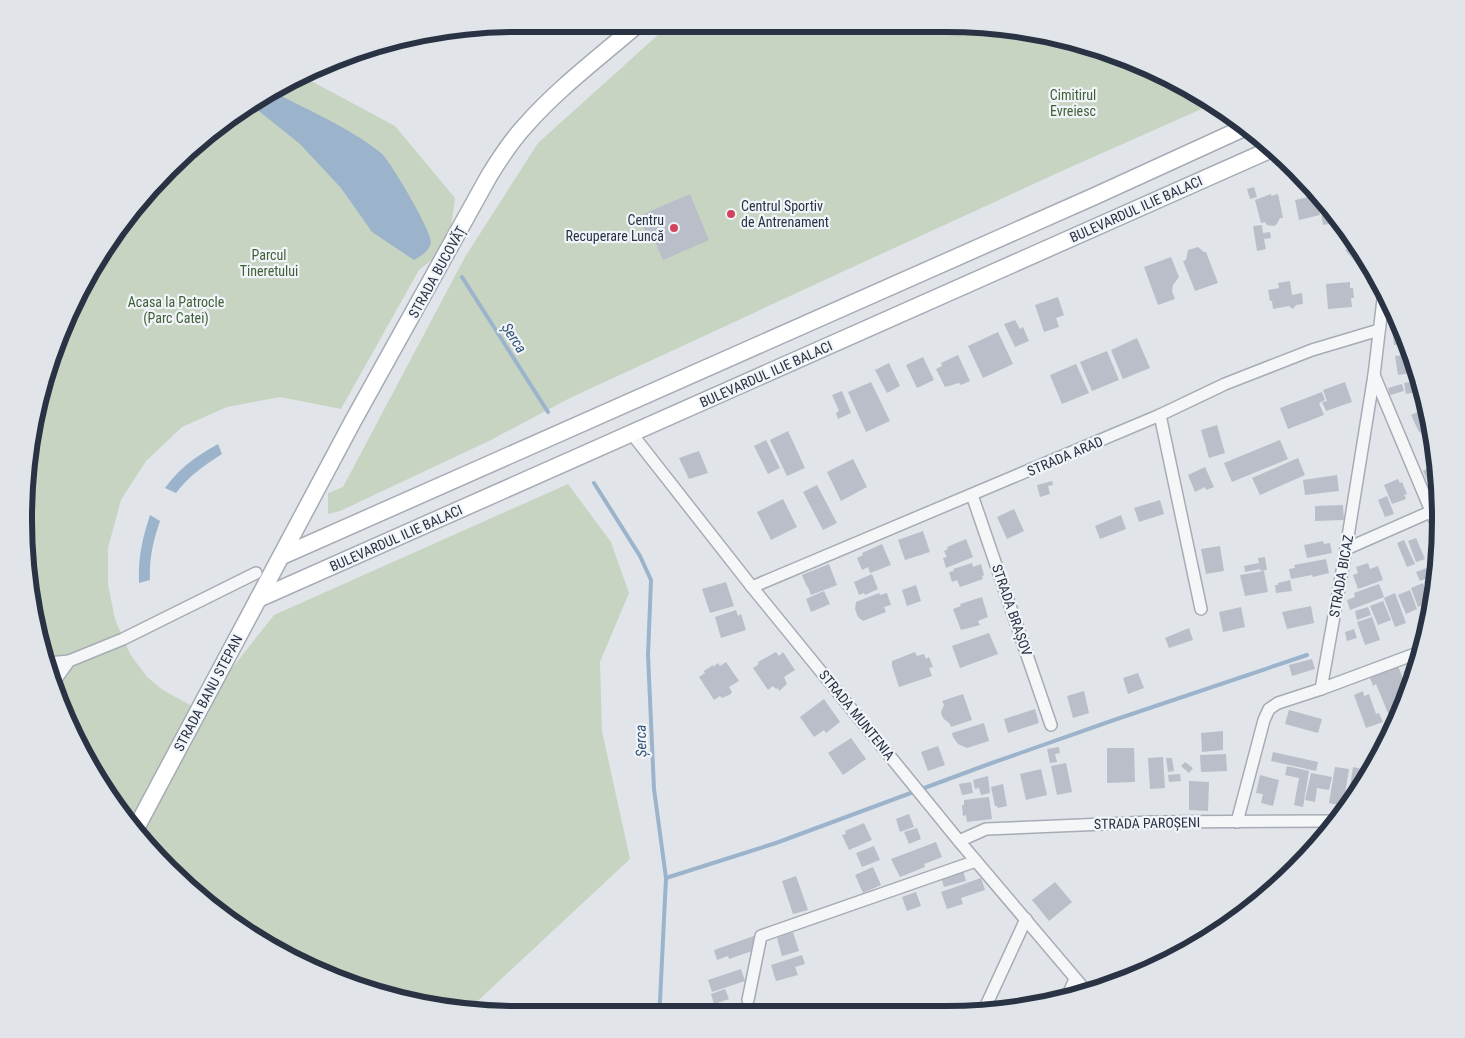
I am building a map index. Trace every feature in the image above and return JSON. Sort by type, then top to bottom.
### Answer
[{"type":"main road","name":"STRADA BUCOVĂȚ","points":[[282,556],[354,421],[489,176],[506,149],[525,125],[548,102],[628,33]]},
{"type":"main road","name":"BULEVARDUL ILIE BALACI","points":[[282,556],[1239,131]]},
{"type":"main road","name":"BULEVARDUL ILIE BALACI","points":[[258,599],[1265,152]]},
{"type":"main road","name":"STRADA BANU STEPAN","points":[[139,822],[282,556]]},
{"type":"street","name":"STRADA BICAZ","points":[[1321,689],[1374,376],[1382,305]]},
{"type":"street","name":"STRADA ARAD","points":[[752,587],[1160,415],[1225,384],[1312,350],[1379,330]]},
{"type":"street","points":[[1374,376],[1431,501]]},
{"type":"street","points":[[1160,415],[1201,609]]},
{"type":"street","name":"STRADA MUNTENIA","points":[[632,434],[752,587],[959,841],[1082,986]]},
{"type":"street","name":"STRADA BRAȘOV","points":[[972,495],[1051,725]]},
{"type":"street","points":[[1346,549],[1432,510]]},
{"type":"street","points":[[54,662],[70,661],[123,639],[256,573]]},
{"type":"street","points":[[1236,822],[1264,720],[1269,709],[1278,703],[1321,689],[1413,654]]},
{"type":"street","points":[[58,676],[70,661]]},
{"type":"street","name":"STRADA PAROȘENI","points":[[959,841],[986,829],[1151,822],[1326,822]]},
{"type":"street","points":[[748,1000],[761,936],[976,861]]},
{"type":"street","points":[[987,1003],[1026,919]]},
{"type":"street","points":[[1071,989],[1076,979]]},
{"type":"green space","name":"Centrul Sportiv de Antrenament","points":[[660,33],[946,33],[1010,37],[1072,49],[1102,58],[1161,83],[1205,108],[1064,170],[570,398],[489,441],[340,511],[328,514],[328,493],[343,487],[465,257],[538,143]]},
{"type":"green space","points":[[310,80],[395,126],[455,198],[450,235],[434,258],[419,270],[341,409],[280,397],[227,407],[182,427],[146,461],[121,500],[108,548],[108,584],[115,619],[130,654],[147,677],[163,690],[199,710],[274,615],[568,484],[611,542],[629,593],[600,662],[602,731],[630,859],[476,1003],[424,996],[393,989],[363,980],[304,955],[249,924],[198,885],[153,840],[114,789],[83,734],[70,705],[58,675],[42,614],[37,583],[32,519],[37,455],[42,424],[58,363],[83,304],[98,276],[114,249],[153,198],[198,153],[223,133],[249,114]]},
{"type":"water","points":[[281,95],[356,135],[381,153],[401,182],[430,236],[431,242],[425,253],[414,260],[372,232],[341,188],[300,144],[257,109]]},
{"type":"water","points":[[218,444],[222,454],[186,481],[176,493],[165,488],[189,463]]},
{"type":"water","points":[[150,515],[160,521],[152,550],[150,580],[139,583],[141,549]]},
{"type":"building","points":[[1254,187],[1257,197],[1250,199],[1247,189]]},
{"type":"building","name":"Centru Recuperare Luncă","points":[[690,194],[709,240],[663,260],[654,239],[649,241],[639,216]]},
{"type":"building","points":[[1271,194],[1271,196],[1278,194],[1283,218],[1280,218],[1274,226],[1267,225],[1265,222],[1261,223],[1255,200]]},
{"type":"building","points":[[1309,195],[1318,206],[1320,215],[1299,220],[1295,200]]},
{"type":"building","points":[[1320,209],[1332,223],[1323,225]]},
{"type":"building","points":[[1262,225],[1263,233],[1270,232],[1271,238],[1264,239],[1266,249],[1257,251],[1253,226]]},
{"type":"building","points":[[1198,247],[1206,252],[1218,283],[1195,291],[1183,261],[1186,260],[1188,250]]},
{"type":"building","points":[[1350,248],[1360,265],[1359,266],[1345,250]]},
{"type":"building","points":[[1171,257],[1179,277],[1173,285],[1172,291],[1175,299],[1158,305],[1144,267]]},
{"type":"building","points":[[1290,281],[1292,295],[1302,293],[1303,304],[1296,305],[1293,309],[1289,306],[1273,309],[1268,290],[1279,288],[1278,283]]},
{"type":"building","points":[[1350,282],[1354,298],[1351,298],[1352,307],[1328,309],[1326,284]]},
{"type":"building","points":[[1058,297],[1064,315],[1056,318],[1059,327],[1044,332],[1035,305]]},
{"type":"building","points":[[1015,320],[1020,329],[1023,327],[1029,341],[1015,347],[1004,324]]},
{"type":"building","points":[[1393,328],[1399,344],[1394,345]]},
{"type":"building","points":[[998,332],[1013,364],[983,378],[968,346]]},
{"type":"building","points":[[1137,338],[1150,368],[1123,379],[1111,350]]},
{"type":"building","points":[[1107,351],[1119,380],[1092,391],[1080,362]]},
{"type":"building","points":[[958,355],[970,381],[961,385],[959,383],[945,387],[936,369],[942,366],[941,363]]},
{"type":"building","points":[[1404,355],[1410,373],[1398,375],[1395,356]]},
{"type":"building","points":[[923,357],[934,380],[917,388],[906,365]]},
{"type":"building","points":[[889,363],[900,386],[887,393],[875,370]]},
{"type":"building","points":[[1076,364],[1089,393],[1062,404],[1050,375]]},
{"type":"building","points":[[871,382],[890,421],[866,432],[848,392]]},
{"type":"building","points":[[1345,382],[1352,402],[1326,411],[1322,402],[1327,401],[1323,390]]},
{"type":"building","points":[[1413,382],[1416,392],[1406,394],[1404,383]]},
{"type":"building","points":[[1402,384],[1404,391],[1390,395],[1388,388]]},
{"type":"building","points":[[842,391],[851,413],[838,419],[836,413],[839,411],[832,395]]},
{"type":"building","points":[[1322,392],[1325,400],[1319,403],[1324,415],[1288,429],[1280,408]]},
{"type":"building","points":[[1420,411],[1425,434],[1419,432],[1411,415]]},
{"type":"building","points":[[1217,425],[1225,453],[1209,458],[1201,430]]},
{"type":"building","points":[[788,431],[805,468],[787,476],[770,440]]},
{"type":"building","points":[[766,440],[780,468],[768,474],[754,446]]},
{"type":"building","points":[[1280,440],[1288,459],[1232,482],[1224,463]]},
{"type":"building","points":[[699,451],[708,473],[689,479],[679,458]]},
{"type":"building","points":[[1298,458],[1305,475],[1260,495],[1252,478]]},
{"type":"building","points":[[853,459],[867,487],[841,501],[827,472]]},
{"type":"building","points":[[1205,467],[1214,487],[1206,490],[1205,487],[1195,492],[1188,475]]},
{"type":"building","points":[[1429,467],[1431,490],[1423,471]]},
{"type":"building","points":[[1337,475],[1339,491],[1305,495],[1303,480]]},
{"type":"building","points":[[1398,479],[1400,483],[1402,482],[1407,494],[1404,495],[1406,499],[1392,504],[1384,485]]},
{"type":"building","points":[[1052,481],[1053,485],[1048,486],[1050,494],[1040,497],[1037,485]]},
{"type":"building","points":[[817,485],[837,523],[823,530],[803,492]]},
{"type":"building","points":[[1387,496],[1394,514],[1385,517],[1378,500]]},
{"type":"building","points":[[783,499],[797,527],[771,540],[757,512]]},
{"type":"building","points":[[1160,500],[1164,514],[1139,522],[1134,508]]},
{"type":"building","points":[[1343,505],[1344,520],[1315,521],[1315,506]]},
{"type":"building","points":[[1014,509],[1024,531],[1007,539],[997,517]]},
{"type":"building","points":[[1121,515],[1126,529],[1100,539],[1095,526]]},
{"type":"building","points":[[923,531],[930,552],[905,560],[898,540]]},
{"type":"building","points":[[1416,538],[1425,559],[1416,562],[1408,541]]},
{"type":"building","points":[[966,539],[973,557],[946,568],[943,558],[947,557],[944,551],[948,549],[947,547]]},
{"type":"building","points":[[1404,540],[1415,564],[1407,567],[1397,543]]},
{"type":"building","points":[[1323,541],[1324,544],[1330,543],[1332,553],[1307,558],[1304,545]]},
{"type":"building","points":[[882,544],[891,565],[870,573],[868,567],[862,570],[857,558],[863,555],[862,553]]},
{"type":"building","points":[[1220,546],[1224,571],[1206,574],[1201,549]]},
{"type":"building","points":[[1265,557],[1267,570],[1261,571],[1260,569],[1245,572],[1244,566],[1259,563],[1258,558]]},
{"type":"building","points":[[1326,559],[1329,573],[1291,579],[1289,569],[1295,568],[1294,565]]},
{"type":"building","points":[[972,563],[973,567],[981,564],[984,575],[982,576],[983,579],[960,587],[957,580],[952,582],[949,572]]},
{"type":"building","points":[[1368,563],[1370,569],[1378,566],[1383,580],[1358,589],[1353,575],[1358,573],[1356,567]]},
{"type":"building","points":[[829,564],[837,585],[811,595],[802,575]]},
{"type":"building","points":[[1429,567],[1428,578],[1420,581],[1416,572]]},
{"type":"building","points":[[1264,571],[1268,592],[1245,596],[1240,575]]},
{"type":"building","points":[[872,574],[878,589],[865,595],[864,593],[859,595],[854,582]]},
{"type":"building","points":[[1290,580],[1292,591],[1276,593],[1275,585]]},
{"type":"building","points":[[1428,581],[1427,589],[1424,582]]},
{"type":"building","points":[[726,582],[734,606],[710,613],[702,589]]},
{"type":"building","points":[[1423,583],[1426,592],[1425,604],[1418,607],[1411,588]]},
{"type":"building","points":[[1379,584],[1384,597],[1350,610],[1347,600],[1355,597],[1354,593]]},
{"type":"building","points":[[916,585],[921,601],[907,606],[902,590]]},
{"type":"building","points":[[1410,590],[1417,609],[1406,614],[1398,595]]},
{"type":"building","points":[[824,591],[830,604],[811,612],[806,599]]},
{"type":"building","points":[[879,593],[880,595],[887,593],[891,605],[884,607],[886,612],[863,621],[858,617],[855,609],[856,602]]},
{"type":"building","points":[[1395,593],[1406,623],[1395,627],[1384,598]]},
{"type":"building","points":[[982,597],[988,617],[978,621],[980,625],[961,630],[953,609],[961,606],[960,604]]},
{"type":"building","points":[[1383,601],[1391,620],[1378,625],[1370,606]]},
{"type":"building","points":[[1311,606],[1314,623],[1287,629],[1282,612]]},
{"type":"building","points":[[1241,607],[1245,627],[1223,632],[1219,612]]},
{"type":"building","points":[[1368,607],[1371,615],[1357,620],[1355,611]]},
{"type":"building","points":[[736,610],[738,616],[741,614],[746,630],[721,638],[715,617]]},
{"type":"building","points":[[1372,617],[1380,640],[1365,645],[1357,622]]},
{"type":"building","points":[[1189,628],[1193,640],[1169,648],[1165,638]]},
{"type":"building","points":[[1354,629],[1357,638],[1347,641],[1345,632]]},
{"type":"building","points":[[989,633],[998,654],[960,668],[952,646]]},
{"type":"building","points":[[776,652],[779,656],[783,652],[795,670],[784,677],[787,684],[779,691],[778,688],[776,689],[773,686],[768,690],[753,668],[759,664],[758,662]]},
{"type":"building","points":[[915,652],[917,656],[924,654],[926,659],[929,657],[933,667],[929,668],[932,676],[899,687],[892,661]]},
{"type":"building","points":[[1312,659],[1315,669],[1292,676],[1289,665]]},
{"type":"building","points":[[726,662],[739,681],[729,687],[732,692],[731,694],[722,698],[720,696],[714,700],[699,677],[713,665],[713,667],[718,663],[720,666]]},
{"type":"building","points":[[1398,666],[1404,682],[1390,717],[1376,684],[1373,686],[1370,678]]},
{"type":"building","points":[[1409,669],[1406,678],[1403,672]]},
{"type":"building","points":[[1138,673],[1144,688],[1128,694],[1123,678]]},
{"type":"building","points":[[1084,691],[1089,713],[1073,718],[1067,696]]},
{"type":"building","points":[[1363,691],[1364,696],[1369,694],[1376,714],[1379,713],[1383,722],[1366,728],[1354,695]]},
{"type":"building","points":[[963,694],[972,720],[951,727],[942,716],[941,712],[944,705],[942,701]]},
{"type":"building","points":[[824,699],[840,722],[826,733],[824,730],[814,737],[800,717]]},
{"type":"building","points":[[1035,709],[1039,723],[1008,733],[1004,719]]},
{"type":"building","points":[[1289,710],[1322,719],[1318,733],[1285,724]]},
{"type":"building","points":[[984,723],[989,741],[967,748],[958,744],[953,737],[952,733]]},
{"type":"building","points":[[1223,731],[1223,750],[1202,752],[1201,733]]},
{"type":"building","points":[[851,738],[866,759],[843,775],[828,753]]},
{"type":"building","points":[[938,746],[945,765],[928,771],[921,752]]},
{"type":"building","points":[[1059,747],[1060,753],[1055,754],[1057,762],[1050,763],[1047,749]]},
{"type":"building","points":[[1107,748],[1134,748],[1135,782],[1107,783]]},
{"type":"building","points":[[1273,752],[1318,762],[1316,771],[1271,761]]},
{"type":"building","points":[[1226,754],[1227,771],[1201,772],[1200,755]]},
{"type":"building","points":[[1163,757],[1165,788],[1150,789],[1148,758]]},
{"type":"building","points":[[1166,758],[1172,758],[1174,771],[1168,772]]},
{"type":"building","points":[[1185,762],[1193,768],[1189,773],[1181,766]]},
{"type":"building","points":[[1066,763],[1072,792],[1057,795],[1051,766]]},
{"type":"building","points":[[1287,766],[1309,771],[1303,807],[1294,805],[1299,778],[1285,775]]},
{"type":"building","points":[[1335,767],[1349,769],[1344,798],[1339,805],[1329,803]]},
{"type":"building","points":[[1353,767],[1362,769],[1362,771],[1349,792]]},
{"type":"building","points":[[1041,769],[1047,795],[1026,800],[1020,774]]},
{"type":"building","points":[[1311,773],[1332,777],[1329,790],[1317,788],[1315,802],[1305,800]]},
{"type":"building","points":[[1180,774],[1181,781],[1169,782],[1168,775]]},
{"type":"building","points":[[1260,775],[1279,780],[1273,806],[1261,803],[1263,794],[1256,793]]},
{"type":"building","points":[[988,776],[990,793],[981,795],[979,788],[975,789],[973,780]]},
{"type":"building","points":[[1189,781],[1209,782],[1208,811],[1189,810]]},
{"type":"building","points":[[971,782],[973,793],[962,795],[959,784]]},
{"type":"building","points":[[1003,784],[1007,806],[998,808],[995,806],[991,787]]},
{"type":"building","points":[[989,797],[992,819],[967,822],[966,815],[963,816],[962,805],[964,805],[964,800]]},
{"type":"building","points":[[909,814],[914,827],[900,832],[896,819]]},
{"type":"building","points":[[864,823],[872,840],[849,850],[842,835],[846,834],[845,831]]},
{"type":"building","points":[[917,828],[921,839],[909,844],[904,832]]},
{"type":"building","points":[[936,842],[942,857],[924,864],[925,867],[900,877],[891,859]]},
{"type":"building","points":[[874,846],[880,860],[862,867],[856,853]]},
{"type":"building","points":[[873,867],[881,885],[863,893],[855,875]]},
{"type":"building","points":[[963,870],[966,881],[944,887],[941,877]]},
{"type":"building","points":[[796,876],[808,910],[793,914],[782,881]]},
{"type":"building","points":[[981,878],[985,890],[961,898],[963,904],[947,909],[941,892]]},
{"type":"building","points":[[1055,882],[1072,902],[1049,921],[1032,900]]},
{"type":"building","points":[[916,892],[921,906],[907,911],[902,897]]},
{"type":"building","points":[[793,932],[799,951],[782,956],[777,938]]},
{"type":"building","points":[[754,936],[752,951],[729,959],[728,956],[717,960],[714,950]]},
{"type":"building","points":[[802,955],[805,964],[795,967],[798,975],[776,981],[771,965]]},
{"type":"building","points":[[741,969],[745,981],[712,992],[708,980]]},
{"type":"building","points":[[725,989],[729,999],[714,1004],[711,994]]},
{"type":"waterway","name":"Șerca","points":[[462,277],[548,412]]},
{"type":"waterway","name":"Șerca","points":[[594,483],[640,556],[651,580],[648,655],[654,789],[666,878],[659,1005]]},
{"type":"waterway","points":[[666,878],[776,843],[989,764],[1307,655]]},
{"type":"place","name":"Centrul Sportiv de Antrenament","points":[[731,214]]},
{"type":"place","name":"Centru Recuperare Luncă","points":[[674,228]]},
{"type":"park label","name":"Cimitirul Evreiesc","points":[[1073,104]]},
{"type":"park label","name":"Parcul Tineretului","points":[[269,264]]},
{"type":"park label","name":"Acasa la Patrocle (Parc Catei)","points":[[176,310]]}]
